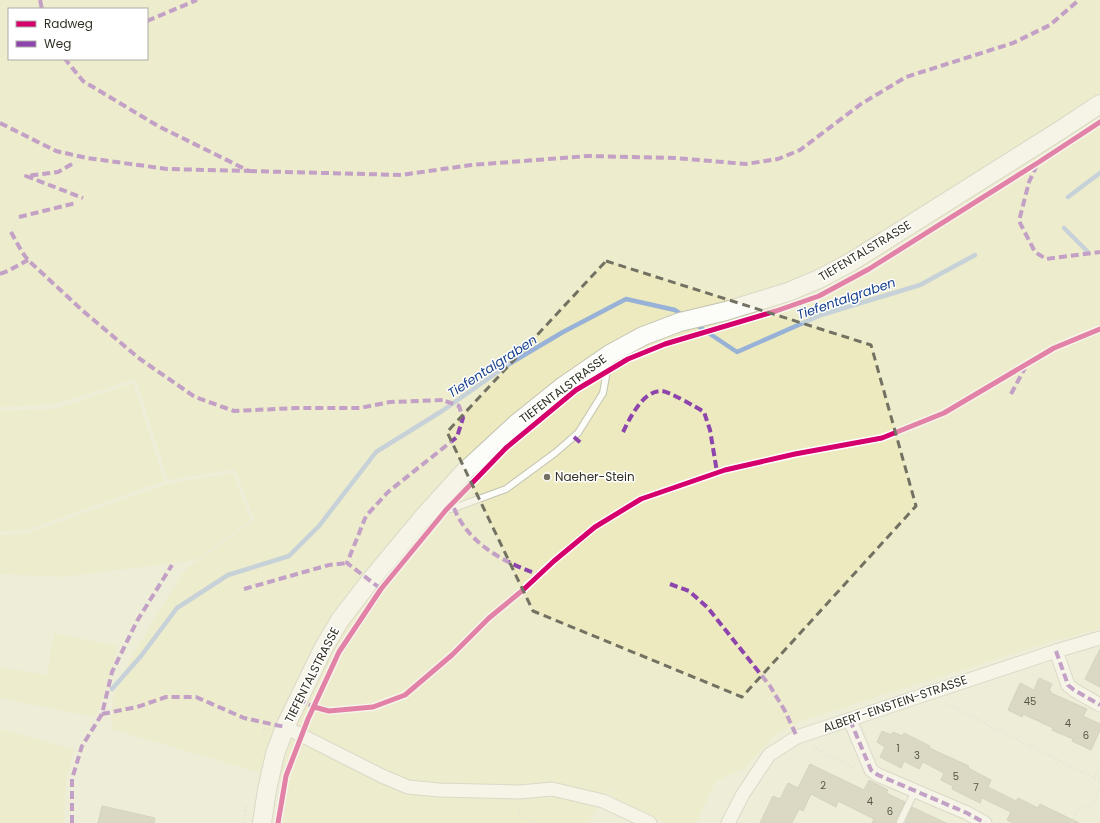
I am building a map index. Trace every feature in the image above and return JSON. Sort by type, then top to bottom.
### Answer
[{"type":"street","name":"TIEFENTALSTRASSE","points":[[262,823],[270,774],[275,754],[285,727],[323,649],[340,620],[370,581],[425,515],[464,472],[516,424],[562,387],[610,354],[643,336],[680,322],[726,311],[788,292],[819,279],[851,262],[1100,104]]},
{"type":"street","name":"ALBERT-EINSTEIN-STRASSE","points":[[728,823],[743,794],[769,755],[797,737],[1014,664],[1100,638]]},
{"type":"street","points":[[1056,651],[1068,685],[1100,705]]},
{"type":"street","points":[[850,720],[871,770],[878,775],[985,823]]},
{"type":"street","points":[[285,727],[382,776],[408,787],[439,790],[520,792],[552,789],[603,801],[650,823]]},
{"type":"lane","points":[[425,515],[446,510],[506,490],[555,453],[578,433],[603,393],[610,354]]},
{"type":"lane","points":[[900,822],[915,791]]},
{"type":"path","points":[[72,164],[80,161]]},
{"type":"path","points":[[76,203],[83,198]]},
{"type":"path","points":[[11,232],[19,217]]},
{"type":"path","points":[[1014,664],[1019,669],[1055,685],[1068,685]]},
{"type":"path","points":[[926,694],[1100,781]]},
{"type":"path","points":[[804,735],[817,749],[849,766]]},
{"type":"path","points":[[1094,778],[1100,767]]},
{"type":"path","points":[[1072,823],[1080,806],[1087,809],[1093,805],[1100,788]]},
{"type":"path","points":[[520,792],[518,807],[519,814],[534,823]]},
{"type":"highlighted area","points":[[606,261],[871,345],[916,506],[742,697],[533,611],[447,432]]},
{"type":"shaded area","points":[[0,0],[1100,0],[1100,629],[1050,642],[801,721],[776,734],[745,768],[716,781],[696,823],[665,823],[606,793],[630,780],[604,792],[589,823],[283,823],[288,783],[244,768],[111,729],[113,696],[134,652],[184,571],[254,520],[235,469],[168,480],[136,379],[55,404],[0,407]]},
{"type":"shaded area","points":[[133,383],[164,481],[27,530],[0,532],[0,411],[56,409]]},
{"type":"shaded area","points":[[233,473],[251,520],[196,560],[62,577],[0,574],[0,535],[27,533],[167,484]]},
{"type":"shaded area","points":[[54,633],[117,646],[110,679],[60,670],[110,680],[95,717],[0,698],[0,667],[47,675]]},
{"type":"shaded area","points":[[0,729],[74,749],[66,780],[64,823],[0,823]]},
{"type":"building","points":[[1100,649],[1100,687],[1085,679]]},
{"type":"building","points":[[1039,678],[1052,684],[1049,690],[1051,693],[1087,709],[1083,716],[1100,724],[1100,730],[1091,750],[1072,741],[1073,739],[1052,730],[1053,728],[1023,714],[1022,717],[1008,710],[1020,683],[1034,690]]},
{"type":"building","points":[[882,731],[891,735],[893,732],[902,736],[904,733],[930,746],[929,748],[969,766],[968,768],[991,780],[988,787],[1016,801],[1018,798],[1038,808],[1040,804],[1079,823],[1013,823],[1007,820],[1011,812],[982,798],[980,803],[952,789],[953,786],[941,780],[944,773],[923,762],[919,769],[904,761],[901,768],[880,757],[885,747],[877,742]]},
{"type":"building","points":[[810,764],[864,790],[869,780],[888,790],[886,793],[905,802],[896,823],[872,823],[874,819],[838,801],[836,807],[811,794],[803,811],[799,809],[792,823],[760,823],[773,796],[780,799],[788,783],[798,788]]},
{"type":"building","points":[[102,806],[155,818],[154,823],[98,823]]},
{"type":"building","points":[[912,807],[946,823],[905,823]]},
{"type":"waterway","name":"Tiefentalgraben","points":[[1068,197],[1100,173]]},
{"type":"waterway","name":"Tiefentalgraben","points":[[1064,228],[1087,251]]},
{"type":"waterway","name":"Tiefentalgraben","points":[[695,324],[737,352],[821,315],[920,285],[975,255]]},
{"type":"waterway","name":"Tiefentalgraben","points":[[112,689],[141,656],[177,608],[228,575],[289,556],[319,526],[376,452],[442,411],[509,364],[563,332],[626,299],[675,310],[684,316]]},
{"type":"marked path","points":[[40,0],[42,8]]},
{"type":"marked path","points":[[148,21],[197,0]]},
{"type":"marked path","points":[[249,171],[401,175],[471,165],[588,156],[675,158],[746,164],[778,159],[800,150],[861,104],[906,77],[1013,43],[1050,25],[1079,0]]},
{"type":"marked path","points":[[0,123],[56,151],[87,158],[167,169],[249,171],[158,126],[83,81],[66,60]]},
{"type":"marked path","points":[[72,164],[58,172],[26,176],[83,198]]},
{"type":"marked path","points":[[1037,165],[1029,182],[1019,221],[1035,252],[1046,259],[1100,252]]},
{"type":"marked path","points":[[19,217],[76,203]]},
{"type":"marked path","points":[[11,232],[28,260],[83,311],[140,359],[195,397],[234,411],[297,408],[360,408],[390,402],[445,400],[459,406],[463,418],[457,437],[388,492],[366,516],[347,563],[381,589]]},
{"type":"marked path","points":[[0,274],[28,260]]},
{"type":"marked path","points":[[1011,394],[1026,366]]},
{"type":"marked path","points":[[623,432],[638,406],[649,395],[662,391],[671,394],[704,412],[710,430],[717,472]]},
{"type":"marked path","points":[[574,437],[582,444]]},
{"type":"marked path","points":[[454,508],[460,521],[478,542],[514,565],[540,575]]},
{"type":"marked path","points":[[244,589],[329,565],[347,563]]},
{"type":"marked path","points":[[72,823],[72,779],[82,746],[102,714],[112,672],[137,621],[172,565]]},
{"type":"marked path","points":[[670,584],[689,591],[708,608],[770,686],[785,711],[797,737]]},
{"type":"marked path","points":[[1056,651],[1068,685],[1100,705]]},
{"type":"marked path","points":[[102,714],[137,707],[166,697],[196,697],[244,718],[285,727]]},
{"type":"marked path","points":[[298,699],[316,708]]},
{"type":"marked path","points":[[850,720],[871,770],[878,775],[967,813],[985,823]]},
{"type":"cycle path","points":[[278,823],[286,776],[308,719],[339,652],[381,589],[446,510],[506,448],[576,390],[628,359],[665,344],[776,311],[819,296],[869,269],[1100,122]]},
{"type":"cycle path","points":[[314,707],[329,711],[373,707],[405,695],[452,655],[489,618],[523,590],[554,561],[595,527],[641,499],[725,470],[795,454],[882,438],[944,413],[1054,348],[1100,329]]},
{"type":"place","name":"Naeher-Stein","points":[[547,477]]}]
